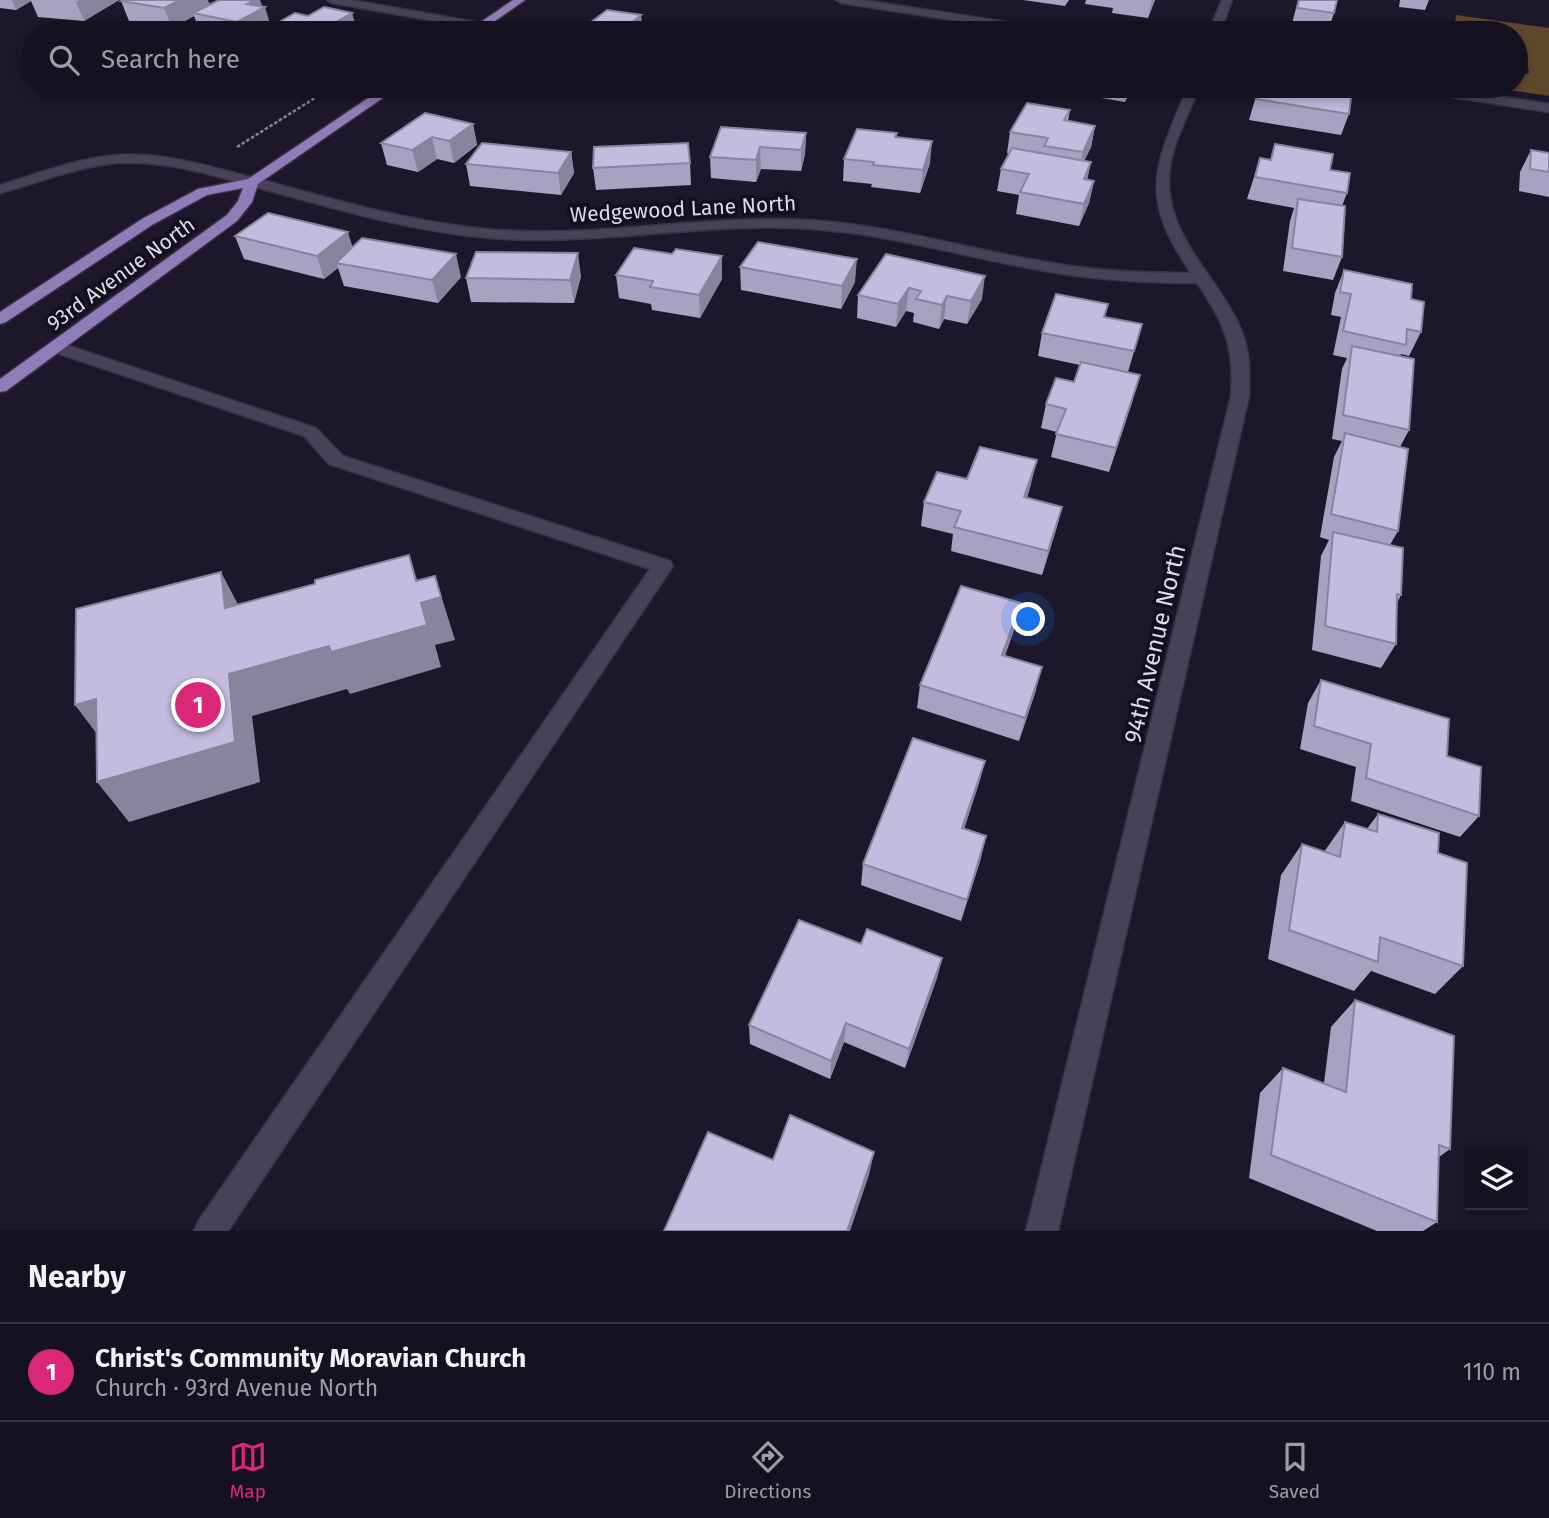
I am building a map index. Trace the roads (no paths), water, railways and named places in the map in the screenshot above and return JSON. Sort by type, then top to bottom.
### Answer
[{"type":"main road","points":[[488,21],[520,0]]},
{"type":"main road","name":"93rd Avenue North","points":[[0,319],[147,222],[203,192],[253,182],[376,98]]},
{"type":"main road","name":"93rd Avenue North","points":[[0,387],[232,218],[245,202],[253,182]]},
{"type":"street","points":[[332,0],[452,21]]},
{"type":"street","points":[[841,0],[980,21]]},
{"type":"street","points":[[1219,21],[1227,0]]},
{"type":"street","name":"94th Avenue North","points":[[1042,1231],[1236,419],[1242,373],[1237,344],[1228,318],[1200,278],[1163,208],[1162,180],[1168,154],[1189,98]]},
{"type":"street","points":[[1487,98],[1549,107]]},
{"type":"street","name":"Wedgewood Lane North","points":[[0,190],[69,166],[121,159],[171,162],[426,225],[483,233],[519,237],[568,236],[719,224],[809,224],[898,236],[1077,272],[1141,278],[1200,278]]},
{"type":"street","points":[[57,347],[310,432],[336,460],[663,566],[210,1231]]},
{"type":"place","name":"Christ's Community Moravian Church","points":[[198,705]]}]
